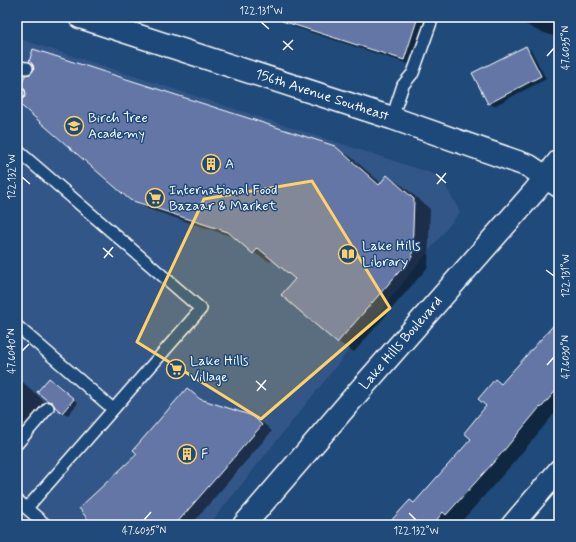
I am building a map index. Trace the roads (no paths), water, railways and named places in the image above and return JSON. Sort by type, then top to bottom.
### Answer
[{"type":"street","name":"156th Avenue Southeast","points":[[80,17],[392,118],[555,175]]},
{"type":"street","name":"Lake Hills Boulevard","points":[[244,525],[529,198],[555,175]]},
{"type":"street","points":[[512,525],[559,470]]},
{"type":"lane","points":[[392,118],[403,85],[413,73],[434,17]]},
{"type":"lane","points":[[17,150],[201,309],[113,409],[31,512],[28,525]]},
{"type":"lane","points":[[17,326],[113,409]]},
{"type":"lane","points":[[17,444],[48,408]]},
{"type":"lane","points":[[17,500],[46,525]]},
{"type":"place","name":"Birch Tree Academy","points":[[74,126]]},
{"type":"place","name":"A","points":[[211,164]]},
{"type":"place","name":"International Food Bazaar & Market","points":[[155,198]]},
{"type":"place","name":"Lake Hills Library","points":[[348,254]]},
{"type":"place","name":"Lake Hills Village","points":[[176,369]]},
{"type":"place","name":"F","points":[[187,454]]}]
